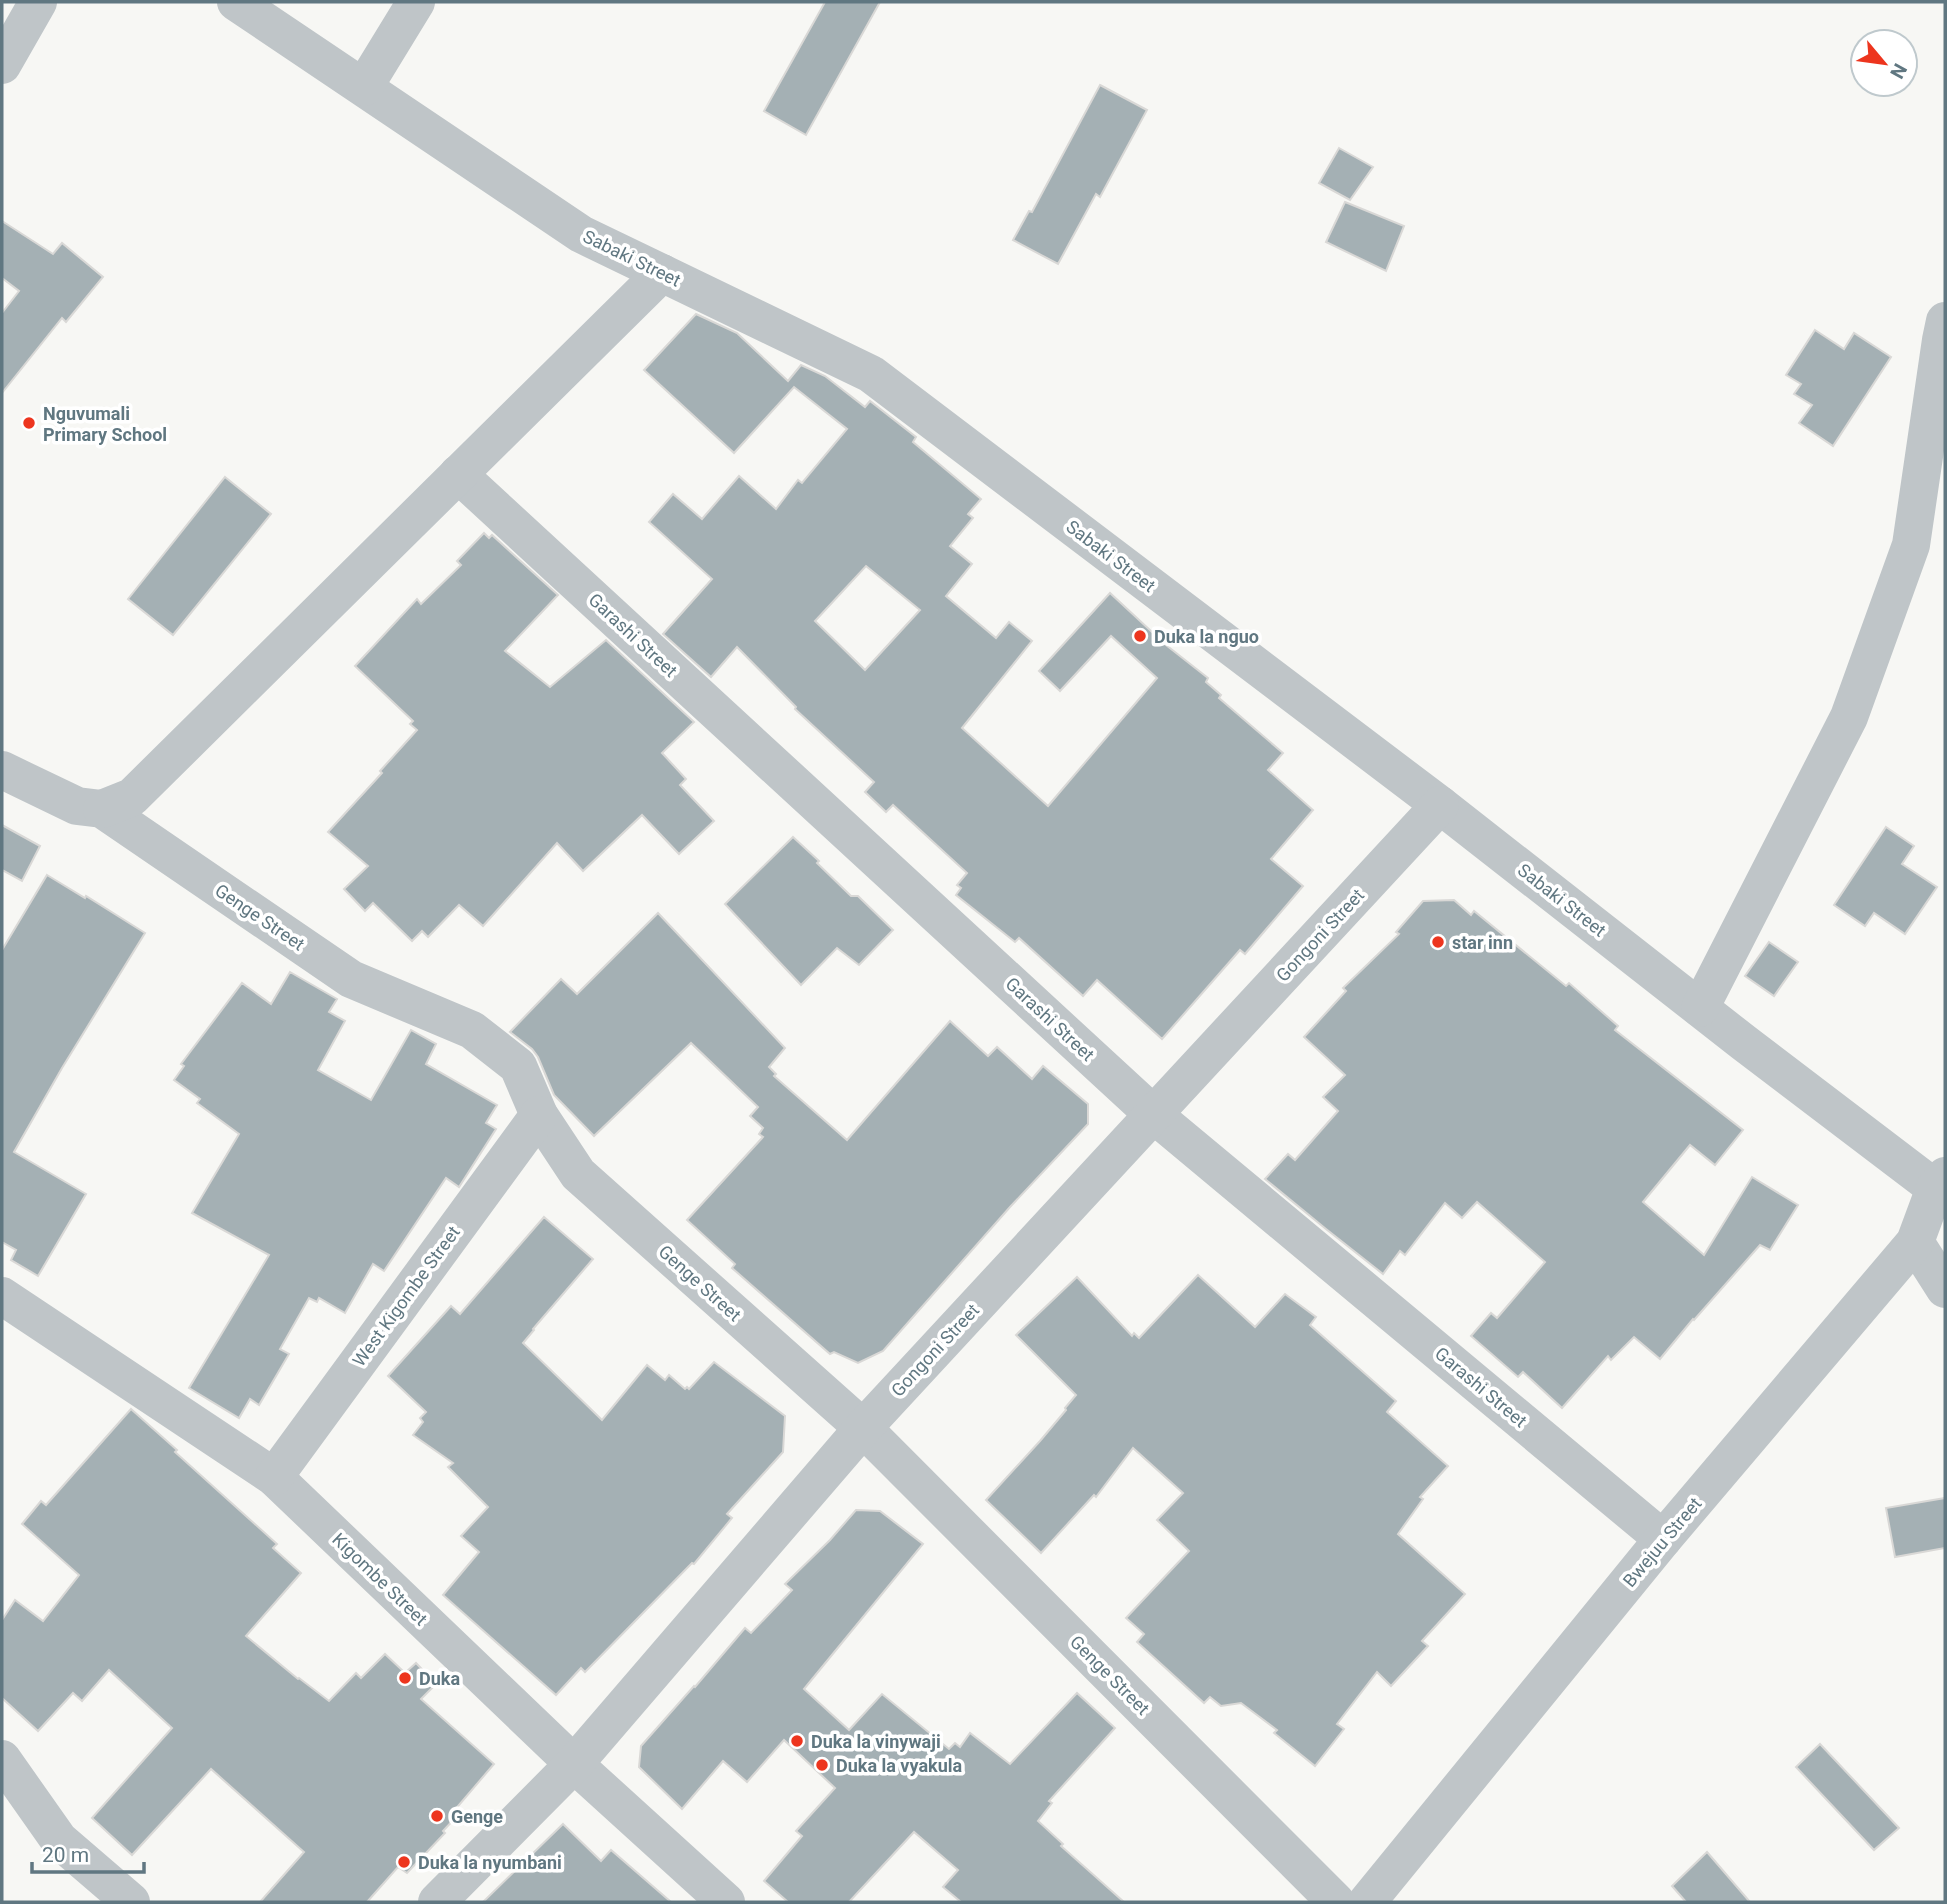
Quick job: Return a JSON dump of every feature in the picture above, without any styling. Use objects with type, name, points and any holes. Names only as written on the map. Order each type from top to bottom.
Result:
[{"type":"street","points":[[2,65],[38,2]]},
{"type":"street","name":"Sabaki Street","points":[[236,2],[581,234],[872,374],[1440,805],[1700,1008],[1940,1182]]},
{"type":"street","points":[[364,87],[416,2]]},
{"type":"street","points":[[102,809],[132,797],[662,273]]},
{"type":"street","points":[[1700,1008],[1849,717],[1911,545],[1945,321]]},
{"type":"street","name":"Garashi Street","points":[[458,474],[1154,1115],[1663,1539]]},
{"type":"street","name":"Genge Street","points":[[2,771],[77,806],[102,809],[351,979],[472,1030],[518,1066],[539,1115],[578,1174],[863,1427],[1336,1902]]},
{"type":"street","name":"Gongoni Street","points":[[437,1902],[574,1764],[863,1427],[1440,805]]},
{"type":"street","name":"West Kigombe Street","points":[[274,1477],[539,1115]]},
{"type":"street","name":"Bwejuu Street","points":[[1367,1902],[1663,1539],[1915,1242],[1940,1182]]},
{"type":"street","points":[[1915,1242],[1945,1289]]},
{"type":"street","name":"Kigombe Street","points":[[2,1296],[274,1477],[574,1764],[726,1902]]},
{"type":"street","points":[[2,1759],[59,1840],[131,1902]]},
{"type":"building","points":[[825,2],[880,2],[806,135],[764,111]]},
{"type":"building","points":[[1100,85],[1147,110],[1100,197],[1096,194],[1058,264],[1013,240],[1029,211],[1032,212]]},
{"type":"building","points":[[1339,148],[1373,167],[1350,200],[1319,183]]},
{"type":"building","points":[[1345,202],[1404,226],[1386,271],[1326,242]]},
{"type":"building","points":[[2,221],[53,254],[62,243],[103,277],[66,322],[62,318],[2,393],[2,313],[19,291],[2,278]]},
{"type":"building","points":[[696,314],[737,333],[788,381],[801,365],[825,376],[865,407],[870,401],[916,437],[913,442],[981,499],[968,514],[973,518],[950,546],[972,564],[946,596],[996,638],[1009,622],[1032,641],[962,728],[1048,806],[1157,678],[1111,636],[1060,691],[1039,671],[1110,593],[1166,645],[1208,678],[1206,682],[1221,695],[1219,698],[1283,753],[1268,770],[1313,810],[1271,859],[1303,886],[1245,954],[1240,950],[1162,1039],[1097,980],[1083,996],[1019,938],[1015,942],[956,895],[961,888],[957,885],[967,873],[893,805],[886,812],[865,792],[874,782],[795,709],[737,647],[711,677],[663,634],[712,579],[649,522],[673,494],[702,519],[739,476],[776,509],[798,480],[802,483],[847,429],[794,387],[734,453],[644,370]],"holes":[[[866,566],[920,610],[865,670],[815,621]]]},
{"type":"building","points":[[1815,330],[1844,349],[1854,333],[1891,357],[1833,446],[1799,423],[1812,405],[1794,394],[1801,384],[1786,375]]},
{"type":"building","points":[[225,477],[271,514],[173,635],[128,599]]},
{"type":"building","points":[[484,533],[489,538],[492,535],[558,595],[505,651],[550,687],[606,640],[694,722],[662,753],[686,779],[680,785],[714,821],[679,854],[642,815],[583,871],[557,843],[483,926],[459,905],[428,937],[422,931],[412,941],[373,903],[365,911],[344,889],[368,866],[328,832],[417,730],[410,724],[413,721],[355,666],[417,599],[421,604],[461,565],[457,561]]},
{"type":"building","points":[[2,825],[40,846],[22,881],[2,870]]},
{"type":"building","points":[[1886,827],[1914,846],[1902,864],[1937,887],[1905,934],[1874,913],[1865,926],[1834,905]]},
{"type":"building","points":[[793,837],[851,896],[858,896],[893,930],[859,965],[837,948],[801,985],[725,904]]},
{"type":"building","points":[[47,875],[145,933],[14,1152],[86,1194],[38,1276],[11,1260],[16,1250],[2,1242],[2,950]]},
{"type":"building","points":[[1454,900],[1471,915],[1474,911],[1566,986],[1569,983],[1618,1026],[1615,1030],[1743,1130],[1715,1165],[1690,1145],[1643,1202],[1704,1255],[1752,1177],[1798,1205],[1770,1250],[1760,1245],[1660,1359],[1634,1337],[1611,1360],[1608,1356],[1562,1408],[1523,1372],[1518,1377],[1471,1336],[1491,1313],[1497,1318],[1545,1262],[1477,1202],[1462,1218],[1445,1203],[1405,1255],[1400,1251],[1383,1274],[1265,1179],[1288,1154],[1295,1160],[1338,1111],[1323,1097],[1345,1075],[1304,1037],[1346,991],[1343,988],[1399,934],[1396,932],[1423,901]]},
{"type":"building","points":[[658,913],[785,1048],[769,1067],[776,1074],[774,1076],[847,1140],[950,1021],[988,1056],[997,1047],[1032,1079],[1043,1066],[1088,1104],[1088,1124],[1010,1207],[883,1351],[858,1363],[834,1352],[830,1354],[732,1268],[735,1264],[687,1220],[763,1137],[759,1134],[763,1128],[750,1116],[758,1107],[691,1043],[594,1136],[554,1095],[532,1049],[510,1032],[561,979],[577,994]]},
{"type":"building","points":[[1769,942],[1798,962],[1774,996],[1745,976]]},
{"type":"building","points":[[290,972],[337,999],[329,1012],[345,1021],[318,1070],[371,1100],[411,1030],[436,1044],[426,1064],[497,1105],[486,1123],[496,1129],[459,1187],[446,1178],[384,1271],[373,1264],[345,1313],[319,1298],[317,1302],[309,1298],[280,1349],[289,1354],[259,1405],[250,1399],[239,1418],[189,1388],[269,1255],[192,1213],[239,1134],[197,1103],[200,1099],[174,1080],[184,1066],[181,1064],[242,983],[271,1004]]},
{"type":"building","points":[[544,1217],[593,1259],[523,1343],[602,1420],[647,1365],[665,1380],[669,1375],[685,1389],[689,1389],[714,1362],[785,1416],[783,1452],[727,1514],[732,1518],[694,1564],[692,1563],[585,1672],[581,1668],[556,1695],[443,1595],[479,1552],[461,1536],[488,1507],[448,1467],[453,1463],[413,1435],[423,1422],[420,1418],[426,1412],[388,1376],[451,1306],[460,1314]]},
{"type":"building","points":[[1198,1275],[1255,1327],[1285,1294],[1316,1317],[1310,1325],[1396,1401],[1387,1412],[1448,1466],[1420,1497],[1423,1499],[1398,1534],[1465,1594],[1422,1641],[1428,1646],[1391,1686],[1377,1672],[1337,1724],[1344,1729],[1315,1766],[1274,1733],[1277,1730],[1241,1703],[1221,1706],[1210,1697],[1204,1703],[1137,1642],[1144,1634],[1126,1618],[1189,1551],[1157,1520],[1183,1493],[1133,1448],[1096,1497],[1094,1495],[1041,1553],[986,1500],[1040,1441],[1076,1395],[1016,1335],[1077,1277],[1132,1336],[1134,1333],[1139,1338]]},
{"type":"building","points":[[131,1409],[277,1544],[273,1548],[301,1573],[246,1636],[329,1701],[356,1673],[361,1678],[385,1654],[405,1673],[416,1663],[436,1684],[421,1699],[494,1764],[453,1812],[457,1816],[443,1831],[445,1833],[407,1873],[398,1867],[367,1902],[260,1902],[304,1852],[211,1769],[132,1855],[92,1818],[172,1728],[109,1670],[82,1701],[73,1693],[38,1731],[2,1698],[2,1620],[15,1600],[43,1621],[79,1575],[22,1524],[41,1501],[46,1505]]},
{"type":"building","points":[[1945,1498],[1945,1548],[1895,1557],[1886,1508]]},
{"type":"building","points":[[856,1510],[880,1511],[923,1544],[804,1689],[849,1730],[882,1694],[949,1749],[955,1743],[960,1747],[970,1733],[1010,1764],[1077,1693],[1115,1728],[1049,1801],[1052,1803],[1038,1821],[1063,1844],[1061,1846],[1124,1902],[961,1902],[943,1887],[958,1870],[914,1832],[849,1902],[788,1902],[764,1881],[802,1836],[796,1831],[835,1788],[784,1740],[747,1782],[723,1761],[682,1809],[639,1767],[641,1746],[745,1628],[751,1633],[792,1590],[785,1584]]},
{"type":"building","points":[[1820,1744],[1899,1828],[1874,1850],[1796,1767]]},
{"type":"building","points":[[563,1824],[601,1861],[611,1850],[671,1902],[483,1902]]},
{"type":"building","points":[[1707,1852],[1750,1902],[1686,1902],[1672,1886]]},
{"type":"place","name":"Nguvumali Primary School","points":[[29,423]]},
{"type":"place","name":"Duka la nguo","points":[[1140,636]]},
{"type":"place","name":"star inn","points":[[1438,942]]},
{"type":"place","name":"Duka","points":[[405,1678]]},
{"type":"place","name":"Duka la vinywaji","points":[[797,1741]]},
{"type":"place","name":"Duka la vyakula","points":[[822,1765]]},
{"type":"place","name":"Genge","points":[[437,1816]]},
{"type":"place","name":"Duka la nyumbani","points":[[404,1862]]}]
